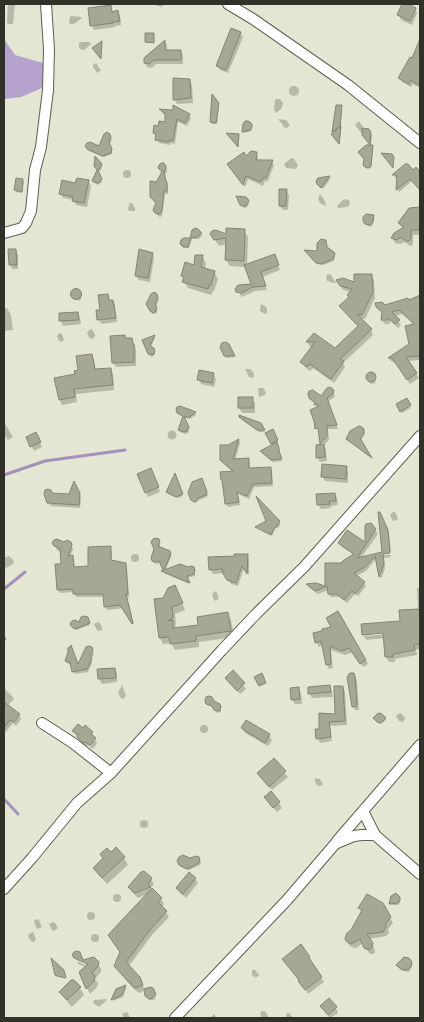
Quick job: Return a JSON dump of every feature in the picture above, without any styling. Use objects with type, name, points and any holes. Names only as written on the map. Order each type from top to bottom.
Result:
[{"type":"street","points":[[4,233],[22,228],[26,224],[31,211],[35,170],[41,147],[48,90],[49,49],[46,4]]},
{"type":"street","points":[[228,4],[254,19],[348,85],[420,143]]},
{"type":"street","points":[[5,885],[32,858],[77,803],[110,773],[222,650],[304,567],[420,436]]},
{"type":"street","points":[[42,723],[73,743],[110,773]]},
{"type":"street","points":[[175,1018],[287,900],[420,745]]},
{"type":"street","points":[[363,811],[375,835],[420,874]]},
{"type":"street","points":[[335,844],[354,836],[375,835]]},
{"type":"shaded area","points":[[4,39],[15,55],[43,63],[47,86],[21,97],[4,99]]},
{"type":"building","points":[[402,4],[408,4],[416,8],[410,21],[397,15]]},
{"type":"building","points":[[111,5],[112,12],[118,10],[120,21],[90,26],[88,8]]},
{"type":"building","points":[[231,28],[241,32],[226,70],[216,66]]},
{"type":"building","points":[[145,33],[154,33],[154,43],[145,42]]},
{"type":"building","points":[[420,39],[420,86],[411,80],[409,84],[398,78],[410,57],[412,58]]},
{"type":"building","points":[[165,40],[165,50],[181,50],[181,60],[154,60],[149,64],[144,63],[144,58]]},
{"type":"building","points":[[102,41],[101,59],[92,48]]},
{"type":"building","points":[[173,78],[190,79],[191,98],[173,100]]},
{"type":"building","points":[[212,94],[219,103],[216,123],[210,122]]},
{"type":"building","points":[[173,105],[190,114],[185,123],[177,119],[173,141],[155,140],[156,134],[153,133],[154,125],[158,126],[159,121],[165,122],[165,113],[159,109],[173,110]]},
{"type":"building","points":[[336,105],[342,105],[340,126],[332,132]]},
{"type":"building","points":[[245,121],[250,122],[252,127],[250,130],[242,132],[243,124]]},
{"type":"building","points":[[341,126],[339,144],[331,134]]},
{"type":"building","points":[[362,128],[369,129],[371,132],[370,145],[362,135]]},
{"type":"building","points":[[107,132],[111,137],[109,142],[112,149],[111,153],[102,156],[87,149],[85,146],[90,142],[99,146],[104,134]]},
{"type":"building","points":[[226,133],[239,134],[238,147]]},
{"type":"building","points":[[366,145],[373,145],[371,166],[368,168],[363,165],[364,159],[358,152]]},
{"type":"building","points":[[251,151],[257,152],[256,160],[273,160],[266,178],[263,178],[261,182],[246,176],[243,185],[227,164],[244,152],[246,156]]},
{"type":"building","points":[[381,153],[392,154],[394,157],[393,168]]},
{"type":"building","points":[[95,156],[102,164],[98,170],[102,179],[97,183],[92,181],[97,170],[94,166]]},
{"type":"building","points":[[161,163],[164,163],[166,166],[164,171],[167,191],[164,191],[162,210],[158,214],[153,210],[156,203],[150,197],[150,181],[156,182],[162,172],[158,168]]},
{"type":"building","points":[[405,164],[408,164],[413,170],[416,167],[420,172],[420,190],[410,179],[396,190],[397,175],[392,175]]},
{"type":"building","points":[[330,176],[321,188],[317,184],[318,178]]},
{"type":"building","points":[[16,178],[23,179],[22,192],[14,190]]},
{"type":"building","points":[[77,178],[89,180],[84,203],[72,201],[73,197],[59,194],[62,180],[75,183]]},
{"type":"building","points":[[279,189],[287,189],[286,206],[279,206]]},
{"type":"building","points":[[236,196],[248,199],[249,201],[246,206],[240,205]]},
{"type":"building","points":[[420,207],[420,230],[411,230],[409,241],[401,237],[397,240],[391,238],[394,233],[404,227],[398,223],[409,208]]},
{"type":"building","points":[[366,214],[374,215],[373,222],[370,225],[365,224],[363,221],[363,217]]},
{"type":"building","points":[[195,228],[202,233],[197,237],[191,238],[188,247],[183,247],[180,244],[181,240],[190,238],[192,230]]},
{"type":"building","points":[[226,228],[245,229],[244,261],[225,260],[226,238],[214,240],[210,234],[216,230],[226,234]]},
{"type":"building","points":[[321,239],[326,240],[327,247],[335,254],[333,259],[321,264],[316,263],[304,250],[317,251],[317,243]]},
{"type":"building","points":[[8,249],[16,249],[17,265],[9,265]]},
{"type":"building","points":[[139,249],[153,253],[148,278],[135,276]]},
{"type":"building","points":[[275,254],[279,265],[261,272],[266,286],[253,287],[241,293],[236,292],[235,289],[238,285],[251,284],[244,265]]},
{"type":"building","points":[[195,255],[203,255],[201,267],[215,271],[208,289],[182,282],[184,277],[181,276],[185,262],[194,265]]},
{"type":"building","points":[[354,274],[372,274],[373,292],[362,315],[357,314],[372,329],[340,359],[344,361],[331,379],[310,364],[307,367],[300,362],[315,342],[306,342],[314,333],[335,348],[358,326],[339,306],[349,297],[347,295],[352,289],[340,286],[336,280],[343,278],[354,282]]},
{"type":"building","points":[[76,288],[82,294],[76,300],[70,294]]},
{"type":"building","points":[[154,292],[158,297],[155,304],[157,308],[153,313],[146,304]]},
{"type":"building","points":[[108,294],[109,300],[113,300],[116,318],[97,320],[96,310],[100,310],[98,295]]},
{"type":"building","points":[[420,295],[420,356],[406,357],[417,373],[407,380],[392,358],[388,358],[409,344],[405,326],[414,324],[399,310],[392,312],[400,320],[395,324],[388,318],[387,320],[381,320],[382,312],[376,307],[375,303],[382,302],[385,305],[408,298],[409,300]]},
{"type":"building","points":[[78,312],[79,320],[59,321],[59,313]]},
{"type":"building","points":[[125,335],[125,338],[132,338],[134,344],[134,362],[112,363],[110,336]]},
{"type":"building","points":[[155,335],[150,346],[155,351],[151,355],[148,354],[142,340]]},
{"type":"building","points":[[226,342],[235,356],[224,356],[220,347],[222,343]]},
{"type":"building","points":[[92,354],[95,369],[111,368],[113,385],[74,389],[75,397],[59,400],[54,378],[75,374],[74,371],[78,370],[76,356]]},
{"type":"building","points":[[199,370],[214,373],[212,383],[197,380]]},
{"type":"building","points":[[369,372],[373,372],[376,377],[375,381],[369,382],[366,379],[366,375]]},
{"type":"building","points":[[330,387],[334,390],[333,394],[327,398],[337,425],[327,426],[327,436],[320,444],[318,428],[315,429],[310,410],[319,406],[314,405],[315,403],[309,398],[308,394],[309,391],[313,390],[321,396]]},
{"type":"building","points":[[238,397],[253,397],[253,408],[238,408]]},
{"type":"building","points":[[407,398],[411,405],[400,412],[396,404]]},
{"type":"building","points":[[180,406],[196,412],[188,418],[184,416],[189,427],[184,432],[178,430],[183,416],[177,413],[176,410]]},
{"type":"building","points":[[239,415],[261,423],[265,430],[257,430],[239,417]]},
{"type":"building","points":[[359,426],[364,429],[364,433],[360,438],[372,458],[346,439],[350,431]]},
{"type":"building","points":[[273,429],[278,440],[271,444],[265,433]]},
{"type":"building","points":[[36,432],[41,442],[30,447],[26,437]]},
{"type":"building","points":[[239,439],[233,459],[249,458],[249,468],[271,467],[272,483],[253,484],[247,496],[237,492],[239,502],[225,504],[220,472],[233,471],[220,460],[220,445],[228,445]]},
{"type":"building","points":[[277,442],[282,459],[271,460],[260,451]]},
{"type":"building","points":[[324,444],[325,457],[316,458],[316,445]]},
{"type":"building","points":[[322,464],[347,466],[346,479],[321,477]]},
{"type":"building","points":[[151,468],[159,487],[145,493],[137,474]]},
{"type":"building","points":[[175,473],[183,494],[176,497],[166,492]]},
{"type":"building","points":[[202,478],[207,492],[206,495],[194,502],[188,493],[192,482]]},
{"type":"building","points":[[74,481],[80,493],[79,505],[47,503],[44,494],[45,490],[51,490],[52,493],[69,494]]},
{"type":"building","points":[[335,493],[336,501],[329,501],[330,504],[317,505],[316,494]]},
{"type":"building","points":[[256,496],[280,521],[271,535],[255,527],[266,521]]},
{"type":"building","points":[[378,512],[380,512],[388,530],[390,553],[383,554],[384,564],[379,577],[375,556],[365,567],[354,573],[365,582],[355,594],[352,591],[344,600],[337,594],[328,594],[327,586],[315,591],[306,584],[316,583],[325,586],[325,563],[341,563],[354,554],[338,543],[347,530],[365,542],[365,526],[371,523],[376,529],[357,558],[382,552]]},
{"type":"building","points":[[156,538],[160,542],[158,546],[170,551],[171,554],[164,570],[180,564],[194,567],[194,574],[187,576],[190,583],[161,571],[163,570],[159,561],[152,561],[154,549],[151,542]]},
{"type":"building","points":[[57,539],[71,542],[72,545],[68,556],[73,555],[74,567],[88,566],[88,547],[111,546],[111,560],[126,563],[128,594],[126,594],[132,624],[120,605],[104,607],[103,594],[73,594],[73,589],[57,590],[55,564],[61,564],[60,549],[52,543]]},
{"type":"building","points":[[234,554],[248,554],[247,574],[242,566],[236,583],[227,580],[222,572],[223,569],[209,570],[208,557],[235,556]]},
{"type":"building","points":[[175,585],[183,603],[172,607],[173,618],[168,621],[173,620],[173,628],[198,625],[197,617],[228,612],[231,631],[196,636],[196,641],[170,644],[169,637],[159,638],[154,599],[163,598],[168,588]]},
{"type":"building","points":[[420,609],[420,644],[414,645],[415,650],[393,654],[393,657],[385,657],[383,633],[362,635],[361,624],[400,621],[399,610]]},
{"type":"building","points":[[338,611],[366,660],[360,664],[349,648],[342,651],[330,646],[331,664],[326,665],[321,641],[315,643],[313,633],[331,627],[326,618]]},
{"type":"building","points":[[81,617],[88,617],[90,623],[75,629],[72,627],[70,624],[72,621],[79,622]]},
{"type":"building","points":[[71,645],[78,664],[86,647],[92,647],[93,650],[90,656],[92,659],[87,669],[72,672],[70,662],[65,661],[68,648]]},
{"type":"building","points":[[115,668],[116,678],[98,679],[97,669]]},
{"type":"building","points":[[233,670],[245,683],[237,691],[225,678]]},
{"type":"building","points":[[262,673],[266,683],[259,686],[254,677]]},
{"type":"building","points":[[350,673],[354,673],[355,676],[357,706],[352,707],[347,677]]},
{"type":"building","points":[[330,685],[331,692],[308,694],[308,687]]},
{"type":"building","points":[[334,686],[343,686],[345,721],[329,722],[331,737],[316,739],[315,729],[319,729],[319,713],[335,714]]},
{"type":"building","points":[[299,687],[300,699],[291,700],[290,688]]},
{"type":"building","points":[[209,696],[220,704],[220,710],[214,710],[212,706],[206,704],[206,697]]},
{"type":"building","points":[[4,702],[20,714],[14,722],[10,720],[4,728]]},
{"type":"building","points":[[379,713],[386,718],[380,723],[373,718]]},
{"type":"building","points":[[246,720],[270,734],[265,743],[241,728]]},
{"type":"building","points":[[78,724],[83,728],[85,725],[93,732],[91,734],[96,738],[90,745],[84,743],[72,731]]},
{"type":"building","points":[[274,758],[286,771],[269,787],[257,773]]},
{"type":"building","points":[[271,791],[280,802],[273,808],[264,797]]},
{"type":"building","points":[[116,847],[125,857],[102,878],[93,868],[103,858],[100,854],[107,848],[111,852]]},
{"type":"building","points":[[183,855],[190,858],[199,857],[199,863],[187,869],[179,865],[177,861]]},
{"type":"building","points":[[144,871],[152,878],[148,884],[151,887],[135,893],[128,887]]},
{"type":"building","points":[[189,872],[196,878],[183,894],[176,888]]},
{"type":"building","points":[[152,888],[162,898],[158,902],[167,911],[126,962],[140,977],[143,985],[136,988],[114,966],[120,952],[108,935]]},
{"type":"building","points":[[396,893],[400,897],[400,901],[389,904],[391,896]]},
{"type":"building","points":[[367,894],[383,903],[391,917],[386,923],[383,932],[367,934],[373,943],[372,948],[369,950],[364,948],[360,939],[350,944],[345,938],[362,910],[358,908]]},
{"type":"building","points":[[301,944],[322,977],[305,990],[282,959]]},
{"type":"building","points":[[77,951],[80,952],[83,960],[94,957],[99,962],[92,973],[95,976],[94,981],[86,989],[79,972],[88,964],[74,958],[72,955]]},
{"type":"building","points":[[404,957],[409,958],[412,962],[411,967],[407,970],[402,970],[396,965]]},
{"type":"building","points":[[51,958],[64,970],[66,978],[55,975]]},
{"type":"building","points":[[71,980],[74,980],[81,987],[67,1000],[59,992]]},
{"type":"building","points":[[126,985],[122,995],[111,1000],[116,989]]},
{"type":"building","points":[[153,988],[156,994],[149,999],[145,996],[144,989]]},
{"type":"building","points":[[329,998],[337,1007],[328,1015],[320,1006]]},
{"type":"waterway","points":[[4,475],[45,461],[125,450]]},
{"type":"waterway","points":[[4,589],[25,572]]},
{"type":"waterway","points":[[4,799],[18,814]]}]
